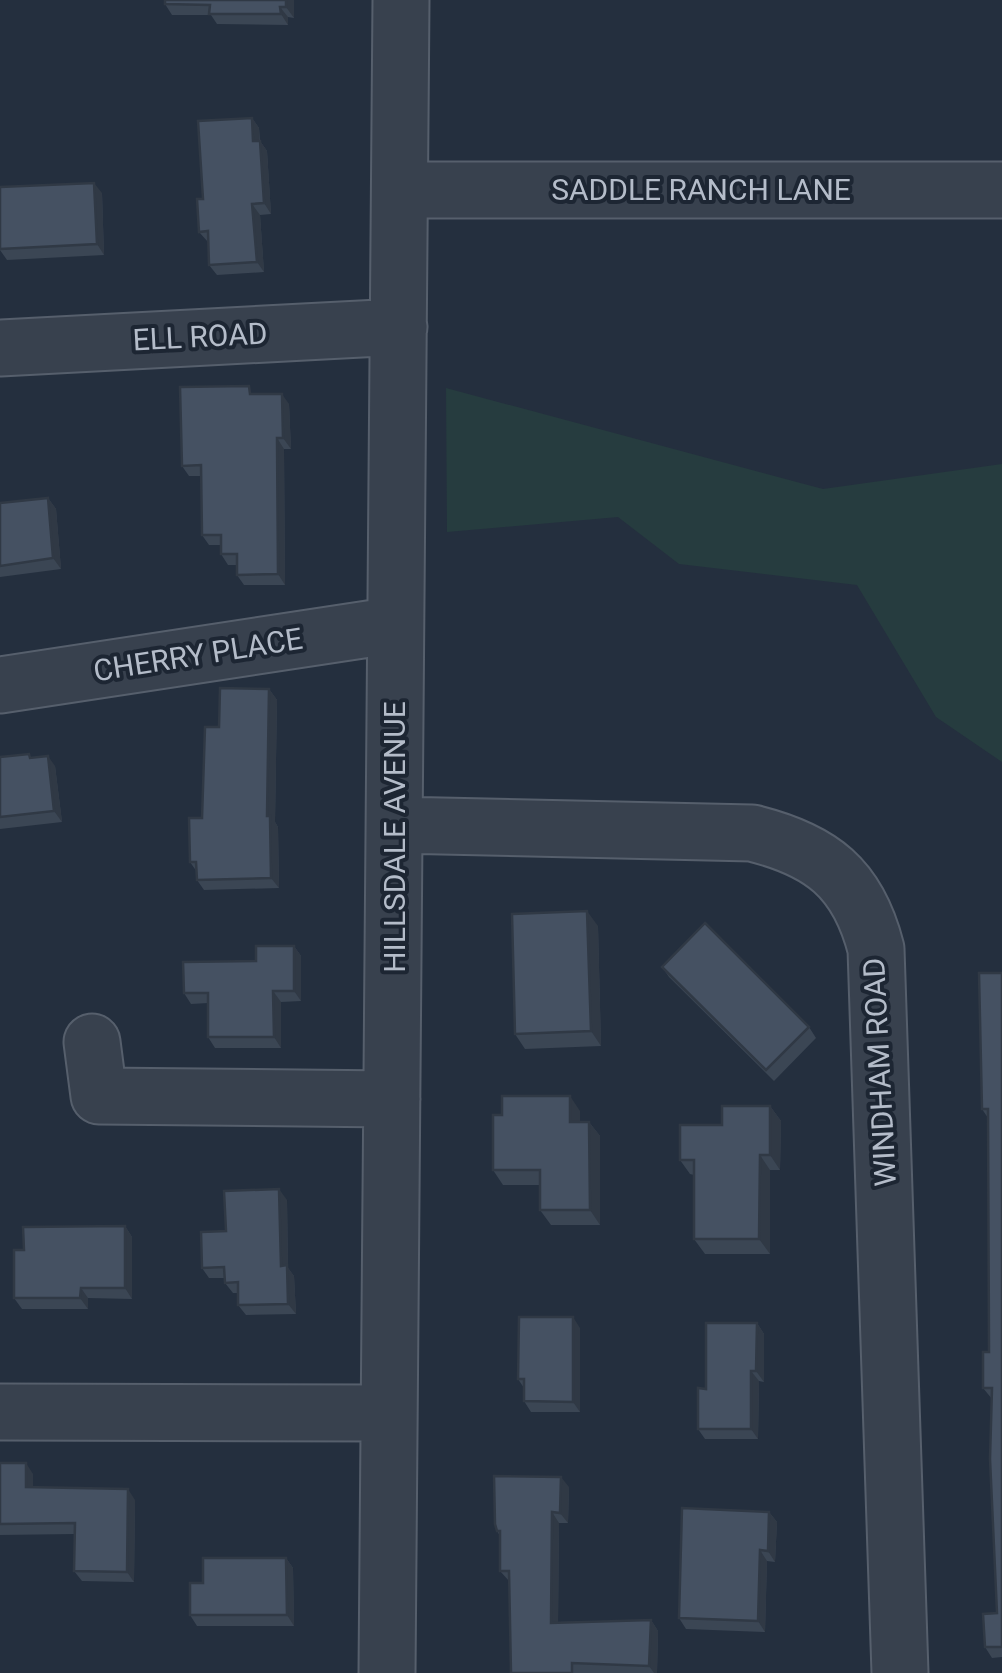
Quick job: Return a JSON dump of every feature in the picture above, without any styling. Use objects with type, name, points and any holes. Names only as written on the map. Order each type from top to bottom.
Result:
[{"type":"street","name":"HILLSDALE AVENUE","points":[[387,1673],[401,0]]},
{"type":"street","name":"SADDLE RANCH LANE","points":[[400,190],[1002,190]]},
{"type":"street","name":"ELL ROAD","points":[[0,348],[399,327]]},
{"type":"street","name":"CHERRY PLACE","points":[[0,685],[395,626]]},
{"type":"street","name":"WINDHAM ROAD","points":[[396,825],[752,833],[790,842],[824,861],[852,890],[870,925],[876,949],[900,1673]]},
{"type":"street","points":[[92,1042],[99,1096],[392,1099]]},
{"type":"street","points":[[0,1412],[388,1414]]},
{"type":"green space","points":[[446,388],[823,489],[1002,464],[1002,762],[936,717],[857,585],[679,564],[618,517],[447,532]]},
{"type":"building","points":[[165,0],[286,0],[286,7],[280,7],[281,14],[209,14],[210,5],[165,4]]},
{"type":"building","points":[[252,118],[253,141],[260,141],[264,203],[252,204],[257,262],[209,265],[208,231],[199,232],[197,199],[203,199],[198,121]]},
{"type":"building","points":[[94,183],[97,244],[0,249],[0,187]]},
{"type":"building","points":[[249,386],[250,394],[282,394],[283,438],[277,438],[278,574],[237,575],[237,554],[221,554],[221,535],[202,535],[201,465],[182,466],[180,387]]},
{"type":"building","points":[[48,498],[53,558],[0,566],[0,503]]},
{"type":"building","points":[[220,688],[269,689],[267,816],[271,878],[197,880],[196,862],[190,862],[189,818],[202,818],[205,727],[219,727]]},
{"type":"building","points":[[29,754],[30,758],[48,756],[54,811],[0,817],[0,757]]},
{"type":"building","points":[[587,911],[591,1031],[515,1034],[512,914]]},
{"type":"building","points":[[705,923],[809,1027],[766,1070],[662,967]]},
{"type":"building","points":[[256,946],[294,946],[294,991],[273,991],[274,1037],[208,1037],[208,993],[184,993],[183,962],[256,961]]},
{"type":"building","points":[[979,973],[1002,973],[1002,1647],[985,1647],[983,1614],[997,1613],[990,1459],[992,1388],[983,1388],[983,1352],[989,1352],[988,1109],[982,1109]]},
{"type":"building","points":[[502,1096],[570,1096],[570,1122],[589,1122],[590,1210],[540,1210],[540,1170],[493,1170],[493,1115],[502,1115]]},
{"type":"building","points":[[722,1106],[770,1106],[770,1155],[760,1155],[759,1239],[694,1239],[694,1160],[680,1160],[680,1125],[722,1125]]},
{"type":"building","points":[[279,1189],[281,1266],[287,1265],[288,1304],[238,1305],[238,1282],[225,1283],[224,1267],[202,1268],[201,1232],[226,1231],[224,1191]]},
{"type":"building","points":[[125,1226],[125,1288],[81,1288],[80,1298],[14,1298],[14,1250],[24,1250],[23,1227]]},
{"type":"building","points":[[519,1317],[573,1317],[573,1402],[524,1401],[524,1379],[518,1379]]},
{"type":"building","points":[[706,1323],[757,1323],[756,1371],[751,1371],[751,1429],[698,1429],[698,1388],[706,1389]]},
{"type":"building","points":[[0,1463],[26,1463],[26,1487],[128,1489],[127,1572],[74,1571],[75,1523],[0,1524]]},
{"type":"building","points":[[494,1476],[561,1477],[560,1513],[552,1512],[551,1623],[651,1620],[649,1666],[572,1663],[572,1673],[511,1673],[509,1571],[500,1571]]},
{"type":"building","points":[[682,1508],[769,1512],[768,1551],[760,1550],[758,1621],[679,1618]]},
{"type":"building","points":[[203,1558],[286,1558],[287,1615],[190,1615],[190,1583],[203,1583]]}]
